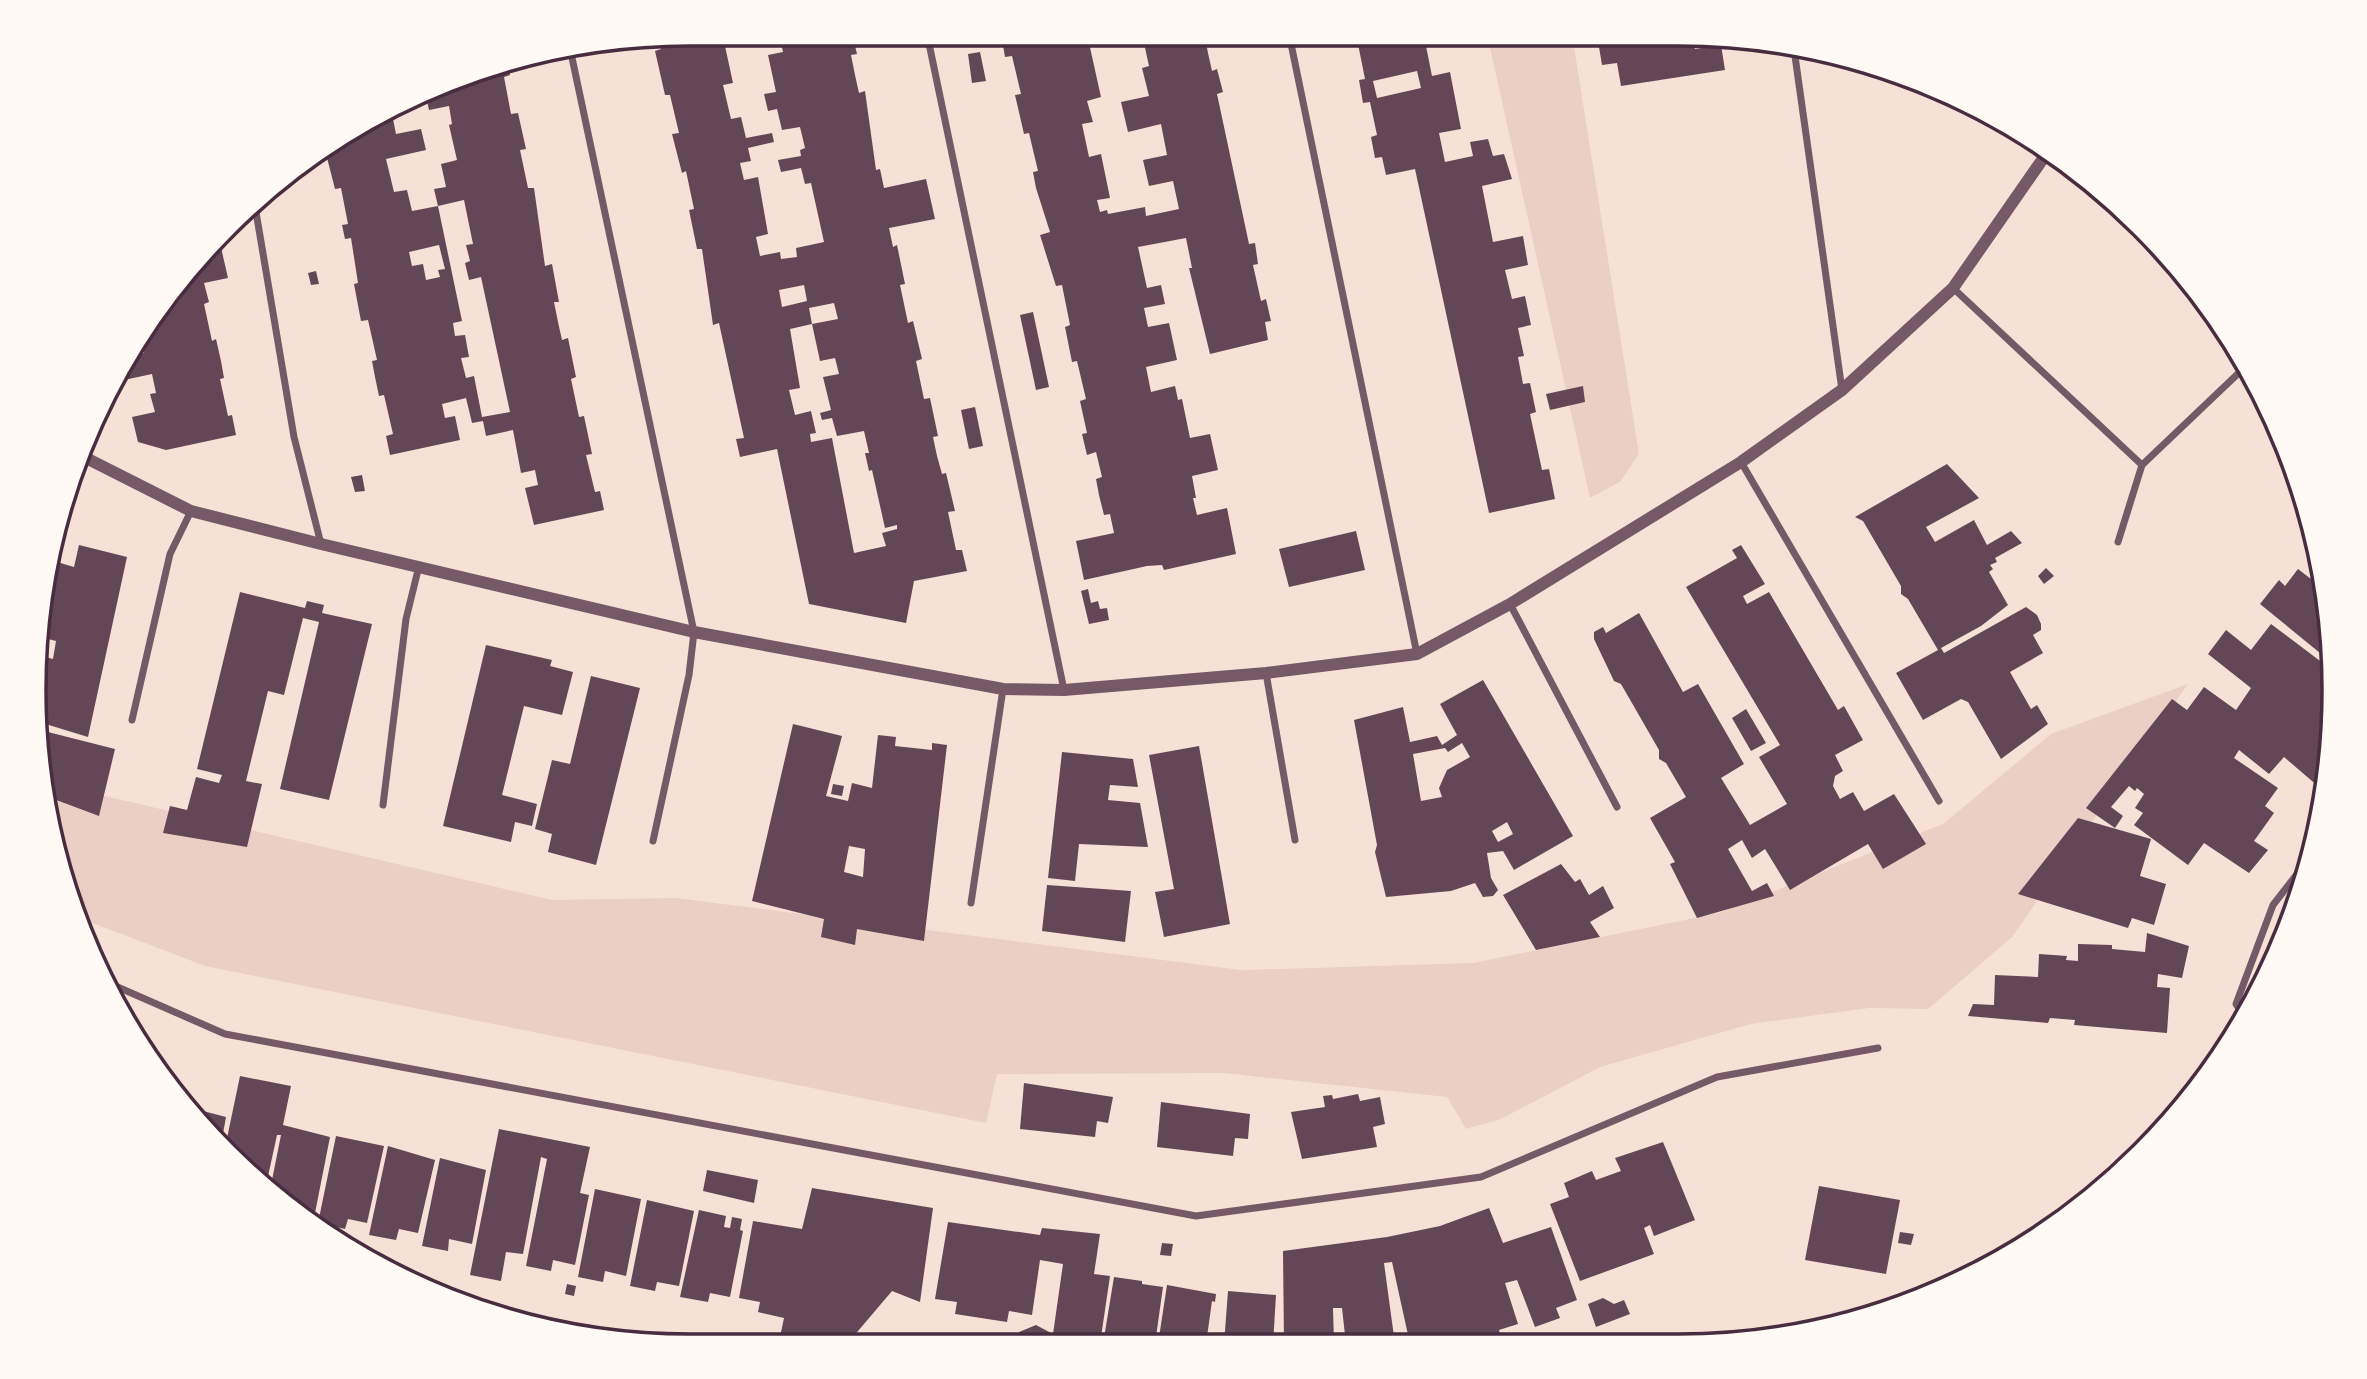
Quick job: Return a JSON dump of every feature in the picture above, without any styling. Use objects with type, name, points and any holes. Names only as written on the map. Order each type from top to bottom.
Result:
[{"type":"street","points":[[930,46],[1064,690]]},
{"type":"street","points":[[1291,46],[1417,653]]},
{"type":"street","points":[[572,57],[676,537],[694,632],[689,675],[653,841]]},
{"type":"street","points":[[1795,57],[1842,390]]},
{"type":"street","points":[[89,459],[191,511],[321,544],[694,632],[1003,689],[1064,690],[1266,673],[1417,653],[1510,604],[1741,462],[1842,390],[1953,288],[2042,159]]},
{"type":"street","points":[[256,213],[294,437],[321,544]]},
{"type":"street","points":[[1953,288],[2142,466]]},
{"type":"street","points":[[2118,542],[2142,466],[2238,374]]},
{"type":"street","points":[[1741,462],[1939,801]]},
{"type":"street","points":[[132,720],[170,554],[191,511]]},
{"type":"street","points":[[383,805],[406,619],[419,566]]},
{"type":"street","points":[[1510,604],[1617,807]]},
{"type":"street","points":[[1266,673],[1295,840]]},
{"type":"street","points":[[971,903],[1003,689]]},
{"type":"street","points":[[2238,1007],[2236,1004],[2273,905],[2292,880]]},
{"type":"street","points":[[119,988],[225,1034],[1196,1216],[1481,1177],[1717,1077],[1878,1048]]},
{"type":"shaded area","points":[[1490,46],[1574,46],[1639,454],[1620,482],[1590,498]]},
{"type":"shaded area","points":[[2188,684],[2012,937],[1928,1009],[1869,1008],[1751,1024],[1600,1067],[1501,1119],[1466,1129],[1447,1097],[1223,1073],[997,1074],[986,1123],[205,966],[90,922],[67,856],[53,784],[552,900],[676,898],[1241,970],[1473,963],[1719,913],[1943,824],[2051,734]]},
{"type":"building","points":[[725,46],[733,83],[723,85],[731,119],[741,117],[746,138],[772,133],[774,142],[748,148],[751,161],[740,163],[744,180],[758,177],[768,234],[756,237],[760,256],[780,252],[781,259],[797,257],[796,248],[824,242],[811,183],[805,184],[801,168],[781,172],[778,160],[801,156],[800,150],[805,148],[800,127],[782,130],[777,109],[768,111],[764,94],[776,92],[768,55],[783,52],[782,46],[855,46],[857,54],[851,55],[855,75],[859,93],[865,91],[876,170],[880,169],[884,188],[926,179],[935,219],[889,228],[893,247],[897,245],[905,284],[900,285],[908,323],[913,321],[922,359],[916,361],[924,399],[930,398],[938,436],[933,437],[937,456],[942,474],[946,473],[955,511],[948,512],[956,550],[962,550],[967,571],[914,581],[906,623],[809,604],[777,449],[740,457],[736,439],[744,438],[719,323],[713,325],[702,249],[697,249],[689,210],[694,209],[686,171],[682,173],[672,134],[679,133],[670,95],[665,95],[655,51],[661,47]],"holes":[[[804,285],[807,301],[782,307],[779,290]],[[834,303],[838,319],[812,324],[809,308]],[[812,324],[820,361],[835,358],[839,374],[823,377],[831,410],[820,413],[822,420],[832,418],[837,436],[864,431],[869,453],[865,453],[869,471],[872,470],[885,528],[897,525],[897,529],[882,533],[886,546],[854,553],[832,438],[811,442],[810,434],[816,433],[811,411],[795,415],[789,390],[800,388],[790,329]]]},
{"type":"building","points":[[1003,46],[1090,46],[1101,97],[1087,101],[1093,122],[1082,124],[1089,157],[1101,154],[1110,198],[1097,200],[1100,212],[1107,210],[1108,214],[1145,207],[1146,216],[1179,209],[1173,181],[1149,186],[1143,160],[1167,155],[1161,124],[1128,132],[1121,102],[1149,96],[1142,68],[1149,66],[1145,46],[1207,46],[1212,71],[1217,69],[1223,92],[1217,94],[1249,244],[1255,243],[1258,264],[1253,265],[1261,301],[1266,299],[1271,321],[1265,322],[1268,340],[1210,354],[1189,268],[1192,268],[1186,238],[1138,247],[1147,288],[1161,285],[1165,304],[1144,308],[1148,327],[1169,323],[1177,360],[1146,367],[1151,392],[1175,386],[1178,400],[1182,399],[1190,438],[1210,434],[1218,470],[1192,476],[1196,498],[1193,498],[1197,515],[1227,508],[1236,554],[1164,570],[1162,565],[1147,566],[1084,580],[1076,541],[1114,533],[1110,514],[1104,515],[1099,495],[1096,479],[1102,477],[1096,452],[1087,455],[1082,434],[1087,433],[1080,401],[1086,399],[1077,361],[1072,362],[1065,327],[1070,325],[1062,285],[1056,286],[1040,235],[1050,232],[1036,188],[1033,172],[1038,171],[1029,133],[1024,134],[1015,95],[1021,94],[1012,56],[1005,57]]},
{"type":"building","points":[[1358,46],[1426,46],[1432,76],[1450,72],[1461,129],[1439,133],[1445,162],[1473,156],[1470,142],[1488,139],[1493,156],[1504,154],[1512,179],[1482,186],[1493,242],[1523,236],[1528,265],[1505,270],[1512,299],[1525,296],[1531,325],[1518,328],[1524,356],[1518,357],[1523,384],[1530,383],[1536,412],[1530,414],[1542,470],[1549,469],[1555,499],[1489,513],[1415,169],[1386,175],[1382,157],[1375,158],[1371,137],[1377,135],[1370,102],[1363,103],[1359,80],[1365,79]],"holes":[[[1417,71],[1421,88],[1377,98],[1373,81]]]},
{"type":"building","points":[[1599,46],[1694,46],[1695,49],[1720,47],[1725,70],[1621,86],[1617,63],[1602,65]]},
{"type":"building","points":[[980,52],[986,81],[972,83],[968,54]]},
{"type":"building","points":[[509,71],[510,75],[504,77],[511,114],[518,113],[526,149],[520,150],[528,188],[534,188],[545,266],[552,264],[559,302],[554,302],[558,322],[562,340],[568,338],[576,377],[571,379],[579,417],[584,416],[592,454],[586,455],[595,492],[600,491],[604,510],[534,525],[525,488],[538,485],[535,470],[521,473],[513,430],[486,436],[483,421],[472,423],[466,398],[442,404],[445,418],[455,416],[460,440],[390,455],[386,436],[393,434],[384,395],[379,396],[372,361],[377,360],[368,320],[361,321],[354,284],[358,283],[351,238],[345,239],[342,225],[348,224],[341,188],[335,189],[327,158],[393,118],[396,134],[421,129],[426,150],[386,159],[394,192],[407,190],[412,211],[438,206],[434,189],[446,187],[441,164],[457,160],[449,125],[452,124],[449,106],[429,110],[427,102]],"holes":[[[464,200],[473,244],[466,245],[470,261],[465,263],[469,280],[481,277],[510,412],[482,417],[474,376],[466,378],[461,358],[469,357],[465,335],[455,336],[453,323],[462,321],[438,206]],[[439,245],[445,269],[438,270],[440,277],[426,280],[423,264],[412,266],[409,252]]]},
{"type":"building","points":[[221,248],[228,278],[204,283],[209,302],[204,304],[212,341],[216,339],[224,378],[220,379],[228,416],[232,415],[236,435],[166,450],[138,442],[132,417],[155,412],[150,394],[156,393],[152,374],[125,380],[140,354],[144,353],[143,349],[179,297]]},
{"type":"building","points":[[316,271],[319,284],[311,285],[308,273]]},
{"type":"building","points":[[1033,312],[1049,387],[1036,390],[1020,315]]},
{"type":"building","points":[[1583,386],[1585,402],[1550,410],[1546,394]]},
{"type":"building","points":[[975,407],[983,446],[969,449],[961,410]]},
{"type":"building","points":[[1947,464],[1979,498],[1926,527],[1935,542],[1974,520],[1987,545],[2011,531],[2022,543],[1995,558],[1997,562],[1990,565],[1993,569],[1989,572],[2008,605],[1981,626],[1941,648],[1944,653],[2026,607],[2037,615],[2041,624],[2041,630],[2033,635],[2043,653],[2010,672],[2031,709],[2037,705],[2048,724],[2001,759],[1968,702],[1961,699],[1923,720],[1896,673],[1938,650],[1908,599],[1901,594],[1901,586],[1863,521],[1855,517]]},
{"type":"building","points":[[362,475],[365,491],[355,492],[351,477]]},
{"type":"building","points":[[1356,531],[1365,570],[1289,587],[1279,549]]},
{"type":"building","points":[[79,545],[127,557],[88,737],[47,724],[47,657],[53,659],[56,641],[48,639],[58,562],[74,567]]},
{"type":"building","points":[[1741,545],[1765,584],[1743,596],[1747,604],[1769,592],[1838,710],[1844,706],[1863,740],[1835,755],[1843,771],[1835,776],[1833,786],[1840,799],[1853,792],[1864,811],[1894,794],[1926,844],[1883,869],[1868,844],[1790,890],[1765,849],[1752,858],[1742,840],[1728,849],[1752,891],[1767,883],[1774,896],[1697,918],[1670,864],[1675,862],[1650,818],[1686,797],[1666,763],[1659,759],[1659,750],[1621,684],[1614,681],[1594,639],[1594,632],[1603,627],[1606,633],[1639,613],[1683,692],[1698,684],[1744,764],[1721,778],[1750,825],[1787,804],[1759,757],[1780,745],[1686,587],[1737,558],[1732,550]]},
{"type":"building","points":[[2046,568],[2054,576],[2044,584],[2038,576]]},
{"type":"building","points":[[2298,569],[2312,579],[2320,653],[2260,604],[2279,580],[2285,586]]},
{"type":"building","points":[[1088,589],[1091,603],[1098,601],[1100,609],[1107,608],[1109,620],[1089,624],[1081,591]]},
{"type":"building","points":[[240,592],[305,608],[307,601],[324,605],[322,613],[372,624],[329,800],[280,789],[319,622],[303,618],[284,695],[268,691],[246,781],[262,784],[247,847],[163,833],[170,806],[187,810],[196,777],[219,783],[222,775],[197,769]]},
{"type":"building","points":[[2271,624],[2321,661],[2322,690],[2314,783],[2284,757],[2269,774],[2239,750],[2234,758],[2278,788],[2265,806],[2274,813],[2254,841],[2268,850],[2249,873],[2204,843],[2188,865],[2134,825],[2143,813],[2135,808],[2144,794],[2137,788],[2135,791],[2129,786],[2111,807],[2123,816],[2115,828],[2086,808],[2172,699],[2187,710],[2204,687],[2236,710],[2251,688],[2208,654],[2226,630],[2251,650]]},
{"type":"building","points":[[486,645],[552,660],[550,666],[573,672],[562,715],[524,706],[502,795],[537,804],[532,826],[515,822],[511,842],[443,826]]},
{"type":"building","points":[[591,676],[640,688],[596,865],[548,852],[552,834],[535,829],[552,760],[570,764]]},
{"type":"building","points":[[1483,680],[1573,836],[1514,870],[1503,851],[1487,853],[1491,878],[1498,890],[1493,896],[1483,897],[1475,883],[1451,891],[1386,897],[1375,852],[1377,845],[1354,720],[1403,707],[1410,742],[1437,736],[1442,745],[1457,735],[1440,704]],"holes":[[[1462,743],[1470,757],[1447,770],[1439,788],[1442,797],[1421,801],[1413,754],[1445,748],[1448,752]],[[1507,822],[1513,834],[1498,842],[1492,831]]]},
{"type":"building","points":[[1746,709],[1766,743],[1751,751],[1732,718]]},
{"type":"building","points":[[793,724],[842,736],[826,796],[848,801],[852,783],[872,788],[878,735],[896,737],[895,746],[932,750],[932,743],[947,745],[924,941],[857,929],[855,945],[821,937],[824,919],[752,901]],"holes":[[[849,846],[865,849],[863,877],[844,872]]]},
{"type":"building","points":[[47,732],[115,749],[99,816],[55,800]]},
{"type":"building","points":[[1199,746],[1230,924],[1164,937],[1155,892],[1174,889],[1149,755]]},
{"type":"building","points":[[1062,752],[1133,759],[1138,787],[1110,785],[1108,800],[1140,803],[1148,847],[1079,844],[1075,881],[1048,878]]},
{"type":"building","points":[[833,784],[844,786],[842,796],[831,794]]},
{"type":"building","points":[[2078,818],[2151,839],[2140,876],[2166,884],[2154,925],[2132,918],[2128,928],[2018,894]]},
{"type":"building","points":[[1561,864],[1575,882],[1580,879],[1589,895],[1603,886],[1614,908],[1590,922],[1600,937],[1536,950],[1503,895]]},
{"type":"building","points":[[1047,885],[1131,891],[1125,942],[1042,931]]},
{"type":"building","points":[[2147,933],[2189,946],[2182,978],[2158,974],[2157,987],[2170,988],[2167,1033],[2074,1025],[2075,1020],[2050,1018],[2048,1023],[1968,1016],[1973,1004],[1994,1005],[1995,975],[2038,977],[2039,954],[2067,956],[2066,960],[2078,961],[2078,944],[2112,945],[2112,949],[2145,952]]},
{"type":"building","points":[[240,1076],[291,1086],[283,1125],[330,1137],[315,1213],[272,1180],[281,1135],[277,1135],[268,1176],[227,1138]]},
{"type":"building","points":[[1024,1083],[1113,1097],[1108,1123],[1097,1121],[1095,1137],[1020,1129]]},
{"type":"building","points":[[1358,1094],[1360,1101],[1380,1097],[1385,1124],[1373,1127],[1377,1147],[1302,1159],[1291,1112],[1325,1107],[1323,1096],[1332,1095],[1333,1099]]},
{"type":"building","points":[[1161,1102],[1250,1114],[1248,1139],[1235,1138],[1233,1156],[1157,1147]]},
{"type":"building","points":[[202,1111],[226,1117],[223,1133]]},
{"type":"building","points":[[499,1129],[590,1147],[580,1193],[589,1195],[575,1265],[553,1260],[551,1271],[526,1266],[547,1159],[541,1157],[523,1254],[506,1252],[501,1281],[470,1275]]},
{"type":"building","points":[[336,1136],[384,1146],[367,1223],[348,1219],[345,1229],[335,1227],[319,1216]]},
{"type":"building","points":[[1663,1142],[1695,1220],[1654,1236],[1650,1225],[1644,1228],[1654,1254],[1580,1281],[1550,1204],[1569,1197],[1564,1183],[1592,1171],[1596,1180],[1621,1171],[1615,1158]]},
{"type":"building","points":[[388,1146],[435,1160],[418,1233],[399,1229],[396,1240],[369,1235]]},
{"type":"building","points":[[440,1158],[486,1170],[472,1244],[449,1239],[448,1251],[422,1246]]},
{"type":"building","points":[[707,1170],[758,1180],[754,1203],[703,1191]]},
{"type":"building","points":[[1819,1186],[1900,1200],[1886,1274],[1805,1260]]},
{"type":"building","points":[[812,1188],[933,1208],[920,1302],[892,1291],[855,1334],[781,1334],[784,1318],[758,1312],[760,1302],[739,1298],[753,1221],[802,1229]]},
{"type":"building","points":[[595,1189],[641,1199],[626,1276],[605,1271],[603,1282],[578,1277]]},
{"type":"building","points":[[647,1200],[694,1211],[679,1286],[657,1282],[655,1291],[630,1286]]},
{"type":"building","points":[[1489,1208],[1503,1243],[1551,1227],[1577,1300],[1556,1308],[1560,1318],[1535,1327],[1517,1280],[1505,1283],[1518,1324],[1499,1330],[1500,1334],[1408,1334],[1392,1262],[1384,1263],[1394,1334],[1345,1334],[1342,1308],[1333,1308],[1334,1334],[1284,1334],[1283,1251],[1387,1237],[1440,1226]]},
{"type":"building","points":[[699,1210],[726,1216],[724,1227],[730,1228],[732,1217],[742,1219],[740,1230],[743,1231],[730,1297],[710,1293],[708,1302],[680,1297]]},
{"type":"building","points":[[948,1222],[1040,1235],[1042,1228],[1100,1234],[1094,1274],[1110,1276],[1101,1334],[1053,1334],[1063,1264],[1040,1260],[1032,1315],[1009,1311],[1007,1322],[955,1314],[957,1302],[935,1299]]},
{"type":"building","points":[[1900,1232],[1914,1234],[1911,1245],[1898,1243]]},
{"type":"building","points":[[1162,1243],[1173,1244],[1171,1256],[1160,1255]]},
{"type":"building","points":[[1114,1277],[1163,1287],[1156,1334],[1105,1334]]},
{"type":"building","points":[[567,1284],[576,1286],[574,1296],[565,1294]]},
{"type":"building","points":[[1167,1285],[1216,1294],[1215,1302],[1212,1301],[1207,1334],[1160,1334]]},
{"type":"building","points":[[1228,1291],[1276,1295],[1274,1334],[1225,1334]]},
{"type":"building","points":[[1603,1298],[1614,1304],[1624,1300],[1630,1314],[1596,1327],[1588,1304]]},
{"type":"building","points":[[1036,1325],[1053,1334],[1019,1334],[1019,1332]]}]
